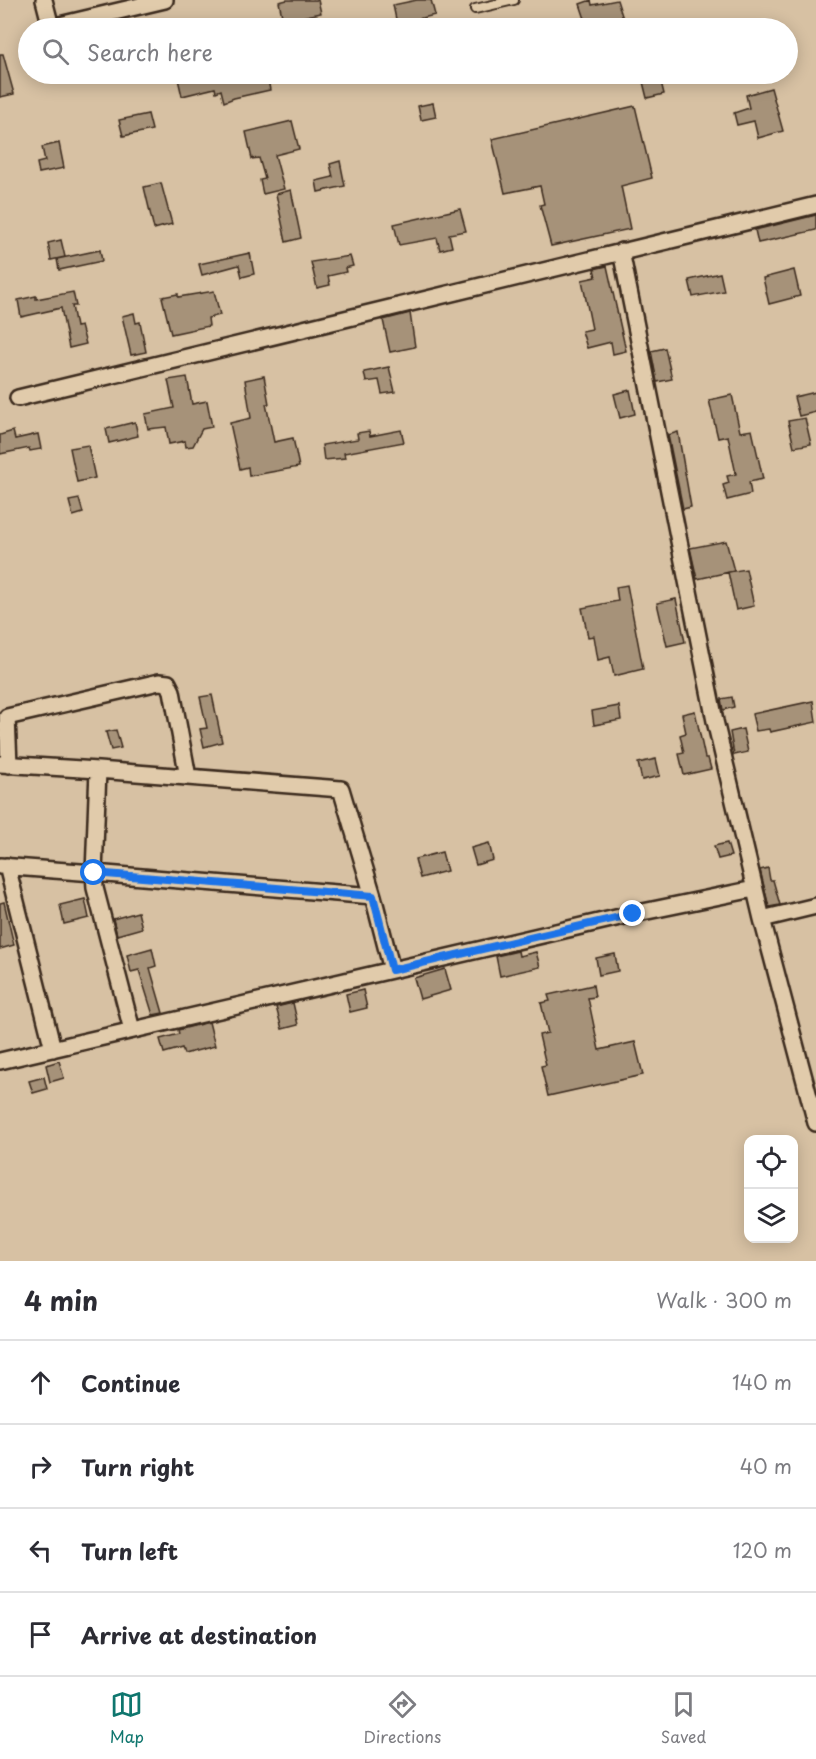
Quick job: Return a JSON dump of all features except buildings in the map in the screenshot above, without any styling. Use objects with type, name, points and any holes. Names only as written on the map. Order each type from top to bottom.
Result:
[{"type":"street","points":[[44,0],[49,18]]},
{"type":"street","points":[[89,18],[165,0]]},
{"type":"street","points":[[18,398],[816,205]]},
{"type":"street","points":[[621,251],[715,721],[754,889],[816,1123]]},
{"type":"street","points":[[188,777],[172,691],[168,683],[159,682],[7,717],[4,765],[341,789],[392,970]]},
{"type":"street","points":[[98,770],[95,888],[132,1030]]},
{"type":"street","points":[[53,1049],[4,866],[373,896]]},
{"type":"street","points":[[0,1061],[633,914],[754,889]]},
{"type":"street","points":[[762,919],[816,906]]},
{"type":"lane","points":[[475,9],[514,0]]},
{"type":"route","points":[[94,873],[373,896],[392,970],[633,914]]}]
